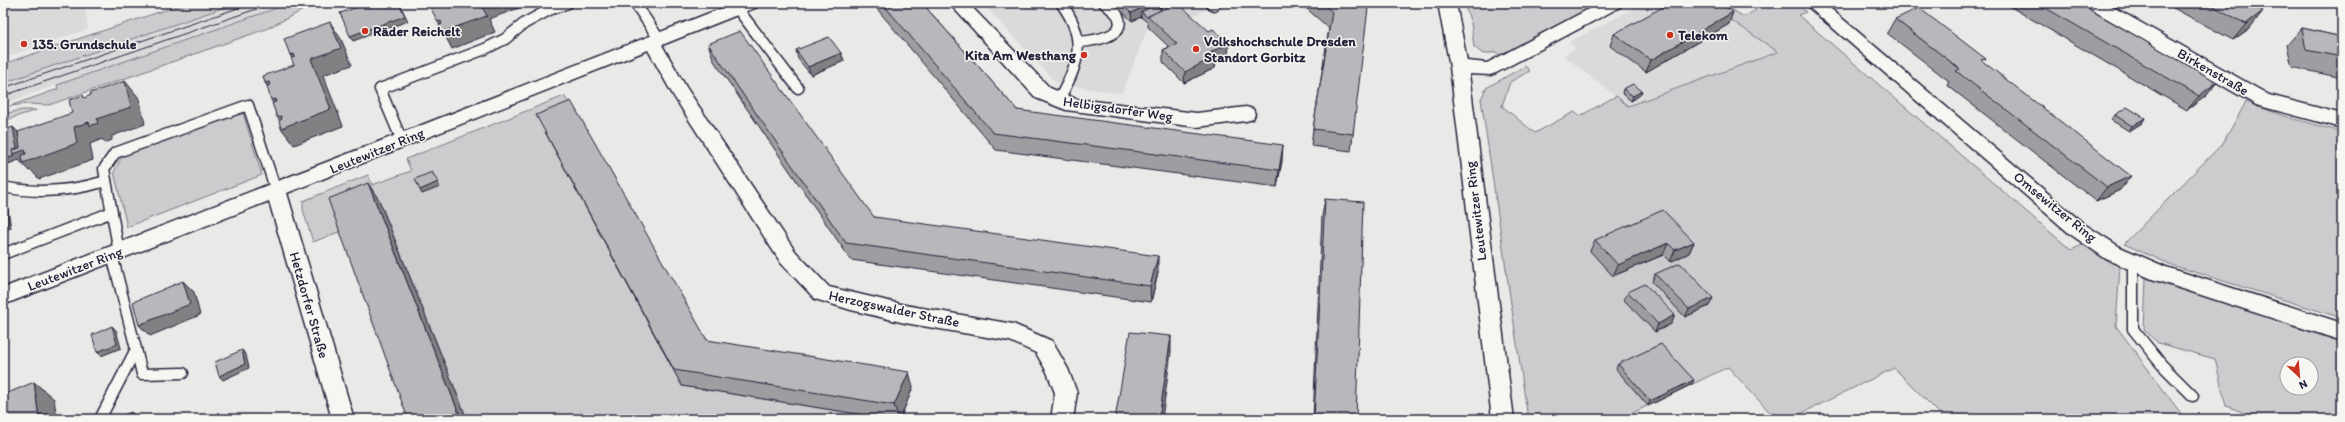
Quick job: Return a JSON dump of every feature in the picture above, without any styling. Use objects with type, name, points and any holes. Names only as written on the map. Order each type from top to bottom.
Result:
[{"type":"street","name":"Helbigsdorfer Weg","points":[[958,3],[1043,93],[1058,100],[1073,105],[1197,120],[1246,114]]},
{"type":"street","name":"Leutewitzer Ring","points":[[1447,3],[1459,67],[1474,198],[1503,419]]},
{"type":"street","points":[[1459,67],[1490,69],[1614,3]]},
{"type":"street","name":"Omsewitzer Ring","points":[[1813,3],[2077,228],[2113,253],[2159,273],[2342,332]]},
{"type":"street","name":"Birkenstraße","points":[[2092,3],[2263,100],[2342,121]]},
{"type":"street","name":"Leutewitzer Ring","points":[[3,297],[116,254],[744,6]]},
{"type":"street","name":"Herzogswalder Straße","points":[[656,41],[679,90],[788,257],[822,293],[851,302],[905,314],[1013,333],[1044,347],[1057,369],[1066,393],[1062,419]]},
{"type":"street","name":"Hetzdorfer Straße","points":[[276,191],[343,419]]},
{"type":"lane","points":[[402,141],[380,89],[485,49],[505,39],[525,23],[549,10],[568,3]]},
{"type":"lane","points":[[635,3],[656,41]]},
{"type":"lane","points":[[1058,100],[1077,62],[1079,42],[1073,18],[1061,3]]},
{"type":"lane","points":[[1079,42],[1102,39],[1115,32],[1119,24],[1118,16],[1104,3]]},
{"type":"lane","points":[[744,6],[798,88]]},
{"type":"lane","points":[[183,373],[142,374],[116,254],[112,212],[104,169],[114,153],[248,105],[276,191]]},
{"type":"lane","points":[[3,187],[18,191],[90,186],[106,181]]},
{"type":"lane","points":[[3,254],[112,212]]},
{"type":"lane","points":[[2133,262],[2132,329],[2162,366],[2194,396]]},
{"type":"lane","points":[[100,419],[136,349]]},
{"type":"shaded area","name":"135. Grundschule","points":[[3,3],[85,3],[88,29],[3,58]]},
{"type":"shaded area","points":[[186,3],[237,3],[3,83],[3,64]]},
{"type":"shaded area","points":[[237,3],[291,3],[3,104],[3,83]]},
{"type":"shaded area","points":[[291,3],[317,3],[266,29],[49,105],[28,104],[10,106],[58,89],[57,85]]},
{"type":"shaded area","name":"Kita Am Westhang","points":[[982,3],[1220,4],[1184,20],[1148,27],[1122,94],[1056,83]]},
{"type":"shaded area","points":[[1464,3],[1601,3],[1500,56],[1496,52],[1483,54],[1474,47],[1471,23]]},
{"type":"shaded area","points":[[1644,3],[1706,3],[1779,52],[1628,106],[1563,55],[1576,49],[1569,42]]},
{"type":"shaded area","points":[[1706,3],[1722,3],[1744,17],[1756,10],[1746,3],[1796,3],[1806,12],[1798,15],[2071,250],[2087,243],[2120,265],[2116,326],[2185,419],[1945,419],[1894,368],[1790,419],[1776,419],[1728,367],[1620,419],[1528,419],[1481,99],[1486,88],[1525,66],[1530,71],[1510,82],[1502,106],[1535,133],[1574,112],[1580,116],[1616,96],[1628,106],[1778,52]]},
{"type":"shaded area","points":[[564,96],[580,117],[682,386],[889,419],[467,419],[379,200],[344,230],[313,242],[303,210],[303,201],[368,175],[372,185],[411,171],[406,159]]},
{"type":"shaded area","points":[[2246,102],[2284,116],[2342,132],[2342,318],[2172,265],[2124,244],[2223,143]]},
{"type":"shaded area","points":[[22,110],[36,110],[3,121],[3,114]]},
{"type":"shaded area","points":[[242,110],[262,175],[127,227],[114,172],[121,158],[129,152]]},
{"type":"shaded area","points":[[2146,277],[2342,339],[2342,419],[2261,419],[2226,406],[2215,359],[2158,343],[2144,330]]},
{"type":"building","name":"Räder Reichelt","points":[[370,3],[399,3],[405,16],[350,36],[340,13]]},
{"type":"building","points":[[440,3],[480,3],[487,16],[442,32],[439,25],[442,24],[441,21],[438,22],[430,7]]},
{"type":"building","points":[[882,3],[922,3],[1017,110],[1283,145],[1279,170],[993,133]]},
{"type":"building","points":[[1121,3],[1152,3],[1131,13]]},
{"type":"building","name":"Volkshochschule Dresden Standort Gorbitz","points":[[1178,3],[1209,31],[1213,29],[1229,43],[1211,52],[1216,56],[1185,72],[1163,50],[1177,44],[1148,16]]},
{"type":"building","points":[[1322,3],[1362,3],[1368,8],[1353,134],[1313,129],[1332,12]]},
{"type":"building","name":"Telekom","points":[[1670,3],[1720,3],[1733,12],[1651,60],[1614,34]]},
{"type":"building","points":[[2037,3],[2078,3],[2217,82],[2199,96]]},
{"type":"building","points":[[2208,3],[2248,3],[2263,11],[2246,24]]},
{"type":"building","points":[[1156,5],[1161,10],[1148,16],[1148,18],[1141,12]]},
{"type":"building","points":[[1919,8],[1986,59],[1981,60],[2131,176],[2107,187],[1956,71],[1960,69],[1895,19]]},
{"type":"building","points":[[330,22],[341,48],[311,59],[331,109],[281,128],[279,121],[282,119],[281,116],[277,117],[272,103],[276,102],[275,99],[271,100],[267,86],[270,85],[269,82],[265,83],[263,76],[294,65],[291,58],[295,57],[294,54],[290,55],[284,39]]},
{"type":"building","points":[[2302,28],[2342,37],[2342,57],[2306,50]]},
{"type":"building","points":[[740,31],[874,217],[1158,256],[1150,286],[846,243],[708,44]]},
{"type":"building","points":[[829,37],[841,53],[808,67],[796,50]]},
{"type":"building","points":[[125,81],[131,107],[97,119],[98,123],[90,126],[89,122],[74,127],[77,143],[23,163],[22,155],[26,154],[25,150],[13,154],[12,150],[20,148],[18,132],[72,113],[69,100],[83,95],[84,98],[91,95],[90,93]]},
{"type":"building","points":[[1633,84],[1642,91],[1633,96],[1623,89]]},
{"type":"building","points":[[571,101],[707,340],[909,372],[894,405],[674,370],[536,115]]},
{"type":"building","points":[[2127,107],[2145,118],[2132,126],[2115,115]]},
{"type":"building","points":[[13,127],[17,149],[12,150],[14,156],[3,160],[3,131]]},
{"type":"building","points":[[432,172],[438,182],[420,190],[415,179]]},
{"type":"building","points":[[368,183],[461,419],[408,419],[328,199]]},
{"type":"building","points":[[1325,199],[1363,202],[1356,419],[1314,419]]},
{"type":"building","points":[[1663,210],[1694,242],[1675,250],[1668,243],[1618,265],[1595,240]]},
{"type":"building","points":[[1680,263],[1713,298],[1689,309],[1655,274]]},
{"type":"building","points":[[183,281],[190,304],[139,325],[133,302]]},
{"type":"building","points":[[1645,284],[1675,315],[1658,324],[1628,292]]},
{"type":"building","points":[[112,326],[117,344],[97,352],[92,335]]},
{"type":"building","points":[[1130,332],[1171,336],[1159,419],[1115,419]]},
{"type":"building","points":[[1661,344],[1694,380],[1650,401],[1618,364]]},
{"type":"building","points":[[242,350],[245,364],[219,376],[215,362]]},
{"type":"building","points":[[34,382],[39,419],[3,419],[3,395]]},
{"type":"building","points":[[131,412],[132,419],[114,419]]},
{"type":"building","points":[[1678,415],[1682,419],[1670,419]]},
{"type":"tram line","points":[[3,88],[253,3]]},
{"type":"tram line","points":[[3,96],[274,3]]},
{"type":"place","name":"Räder Reichelt","points":[[365,31]]},
{"type":"place","name":"Telekom","points":[[1670,35]]},
{"type":"place","name":"135. Grundschule","points":[[24,44]]},
{"type":"place","name":"Volkshochschule Dresden Standort Gorbitz","points":[[1196,49]]},
{"type":"place","name":"Kita Am Westhang","points":[[1084,55]]}]
